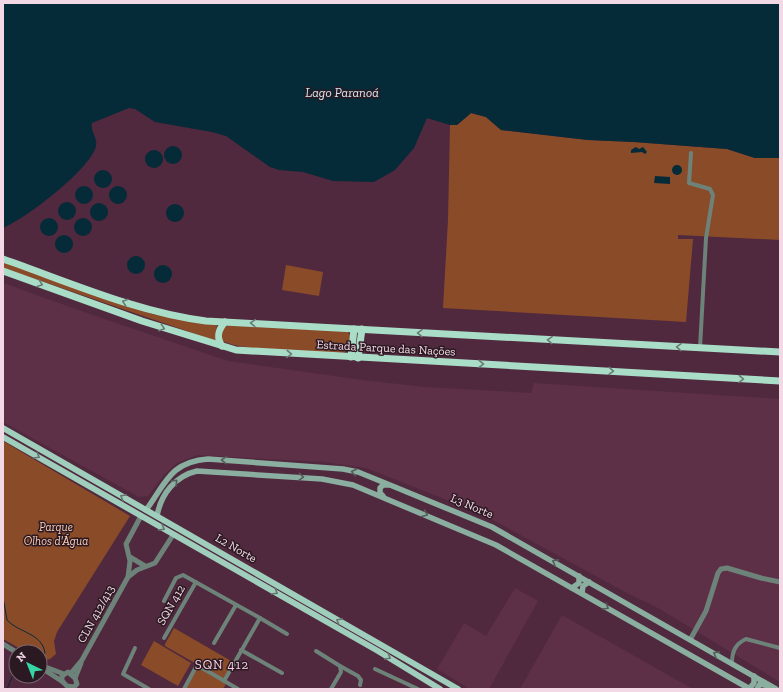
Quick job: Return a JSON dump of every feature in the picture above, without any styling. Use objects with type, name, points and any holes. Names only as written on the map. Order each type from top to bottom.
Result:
[{"type":"highway","name":"Estrada Parque das Nações","points":[[3,259],[161,313],[188,319],[780,352]]},
{"type":"highway","name":"Estrada Parque das Nações","points":[[3,271],[142,321],[222,346],[247,351],[780,381]]},
{"type":"highway","points":[[222,346],[218,335],[219,329],[225,322]]},
{"type":"highway","points":[[354,329],[355,357]]},
{"type":"highway","points":[[355,357],[362,329]]},
{"type":"main road","name":"L2 Norte","points":[[3,428],[458,689]]},
{"type":"main road","name":"L2 Norte","points":[[3,437],[347,633],[440,689]]},
{"type":"main road","name":"L3 Norte","points":[[146,510],[169,476],[183,464],[194,460],[208,459],[343,469],[358,472],[485,524],[775,688]]},
{"type":"main road","points":[[157,516],[158,508],[170,486],[180,477],[197,471],[332,480],[353,485],[383,496],[496,545],[750,689],[754,683],[754,676]]},
{"type":"main road","points":[[383,496],[380,493],[380,488],[383,485],[390,485]]},
{"type":"main road","points":[[196,548],[200,540]]},
{"type":"main road","points":[[572,588],[579,583],[579,576]]},
{"type":"main road","points":[[582,593],[583,586],[589,582]]},
{"type":"main road","points":[[347,633],[353,629]]},
{"type":"main road","points":[[757,689],[763,684],[775,688]]},
{"type":"street","points":[[691,153],[689,183],[710,189],[713,194],[706,238],[700,348]]},
{"type":"street","points":[[128,577],[130,558],[126,547],[127,542],[141,516]]},
{"type":"street","points":[[128,577],[145,566],[156,563],[173,535]]},
{"type":"street","points":[[130,558],[145,566]]},
{"type":"street","points":[[690,640],[703,617],[718,573],[721,569],[727,568],[760,578],[780,582]]},
{"type":"street","name":"SQN 412","points":[[164,601],[178,576],[183,575],[287,634]]},
{"type":"street","name":"CLN 412/413","points":[[76,678],[82,660],[128,577]]},
{"type":"street","name":"SQN 412","points":[[164,638],[196,582]]},
{"type":"street","points":[[214,644],[236,605]]},
{"type":"street","points":[[224,681],[260,618]]},
{"type":"street","points":[[732,663],[732,655],[736,647],[746,639],[780,648]]},
{"type":"street","points":[[135,648],[123,674],[149,689]]},
{"type":"street","points":[[241,650],[282,673]]},
{"type":"street","points":[[316,651],[358,676],[361,680],[360,685]]},
{"type":"street","name":"CLN 412/413","points":[[70,673],[82,660]]},
{"type":"street","points":[[184,689],[197,665],[238,689]]},
{"type":"street","points":[[331,689],[341,672],[340,666]]},
{"type":"street","points":[[48,669],[64,674],[70,673],[76,678],[77,684],[74,687],[67,686],[48,672]]},
{"type":"street","points":[[375,669],[418,689]]},
{"type":"street","points":[[63,682],[62,678],[64,674]]},
{"type":"shaded area","points":[[3,283],[228,361],[362,380],[425,387],[531,393],[534,383],[780,399],[780,682],[658,608],[627,593],[480,513],[366,468],[324,462],[197,455],[177,463],[163,476],[148,496],[139,497],[3,422]]},
{"type":"shaded area","points":[[515,588],[538,601],[489,689],[470,689],[437,669],[464,623],[486,636]]},
{"type":"shaded area","points":[[562,615],[670,676],[693,689],[520,689]]},
{"type":"green space","points":[[471,113],[486,117],[501,130],[588,140],[727,149],[755,158],[780,158],[780,240],[678,235],[678,239],[693,239],[686,322],[443,308],[448,220],[450,125],[457,125]]},
{"type":"green space","points":[[3,262],[152,314],[217,324],[216,341],[3,268]]},
{"type":"green space","points":[[286,265],[323,272],[319,296],[282,290]]},
{"type":"green space","points":[[228,325],[347,331],[350,335],[348,350],[343,353],[242,347],[229,344],[222,340],[221,331]]},
{"type":"green space","name":"Parque Olhos d'Água","points":[[3,441],[130,516],[57,632],[54,641],[56,654],[48,660],[48,644],[12,644],[3,639]]},
{"type":"green space","points":[[174,628],[233,662],[223,679],[165,646]]},
{"type":"green space","points":[[154,641],[191,663],[178,686],[141,665]]},
{"type":"green space","points":[[198,667],[226,684],[223,689],[186,688]]},
{"type":"water","name":"Lago Paranoá","points":[[3,3],[780,3],[780,158],[755,158],[727,149],[588,140],[501,130],[486,117],[471,113],[457,125],[450,125],[427,118],[414,148],[395,170],[374,182],[333,181],[303,172],[279,170],[270,167],[226,136],[212,132],[155,122],[135,109],[129,108],[92,123],[96,146],[91,156],[82,167],[70,180],[41,204],[26,215],[3,228]]},
{"type":"water","points":[[173,146],[179,149],[182,155],[179,161],[173,164],[167,161],[164,155],[167,149]]},
{"type":"water","points":[[636,147],[639,149],[643,147],[647,152],[645,154],[642,152],[631,153],[631,150]]},
{"type":"water","points":[[154,150],[160,153],[163,159],[160,165],[154,168],[148,165],[145,159],[148,153]]},
{"type":"water","points":[[675,165],[679,165],[681,166],[681,174],[675,175],[672,172],[672,168]]},
{"type":"water","points":[[103,170],[109,173],[112,179],[109,185],[103,188],[97,185],[94,179],[97,173]]},
{"type":"water","points":[[655,176],[670,177],[670,184],[654,183]]},
{"type":"water","points":[[84,186],[90,189],[93,195],[90,201],[84,204],[78,201],[75,195],[78,189]]},
{"type":"water","points":[[118,186],[124,189],[127,195],[124,201],[118,204],[112,201],[109,195],[112,189]]},
{"type":"water","points":[[67,202],[73,205],[76,211],[73,217],[67,220],[61,217],[58,211],[61,205]]},
{"type":"water","points":[[99,203],[105,206],[108,212],[105,218],[99,221],[93,218],[90,212],[93,206]]},
{"type":"water","points":[[175,204],[181,207],[184,213],[181,219],[175,222],[169,219],[166,213],[169,207]]},
{"type":"water","points":[[49,218],[55,221],[58,227],[55,233],[49,236],[43,233],[40,227],[43,221]]},
{"type":"water","points":[[83,218],[89,221],[92,227],[89,233],[83,236],[77,233],[74,227],[77,221]]},
{"type":"water","points":[[64,235],[70,238],[73,244],[70,250],[64,253],[58,250],[55,244],[58,238]]},
{"type":"water","points":[[136,256],[142,259],[145,265],[142,271],[136,274],[130,271],[127,265],[130,259]]},
{"type":"water","points":[[163,265],[169,268],[172,274],[169,280],[163,283],[157,280],[154,274],[157,268]]},
{"type":"waterway","points":[[3,597],[7,620],[35,637],[41,644]]},
{"type":"waterway","points":[[7,689],[9,684]]},
{"type":"district","name":"SQN 412","points":[[222,664]]}]
